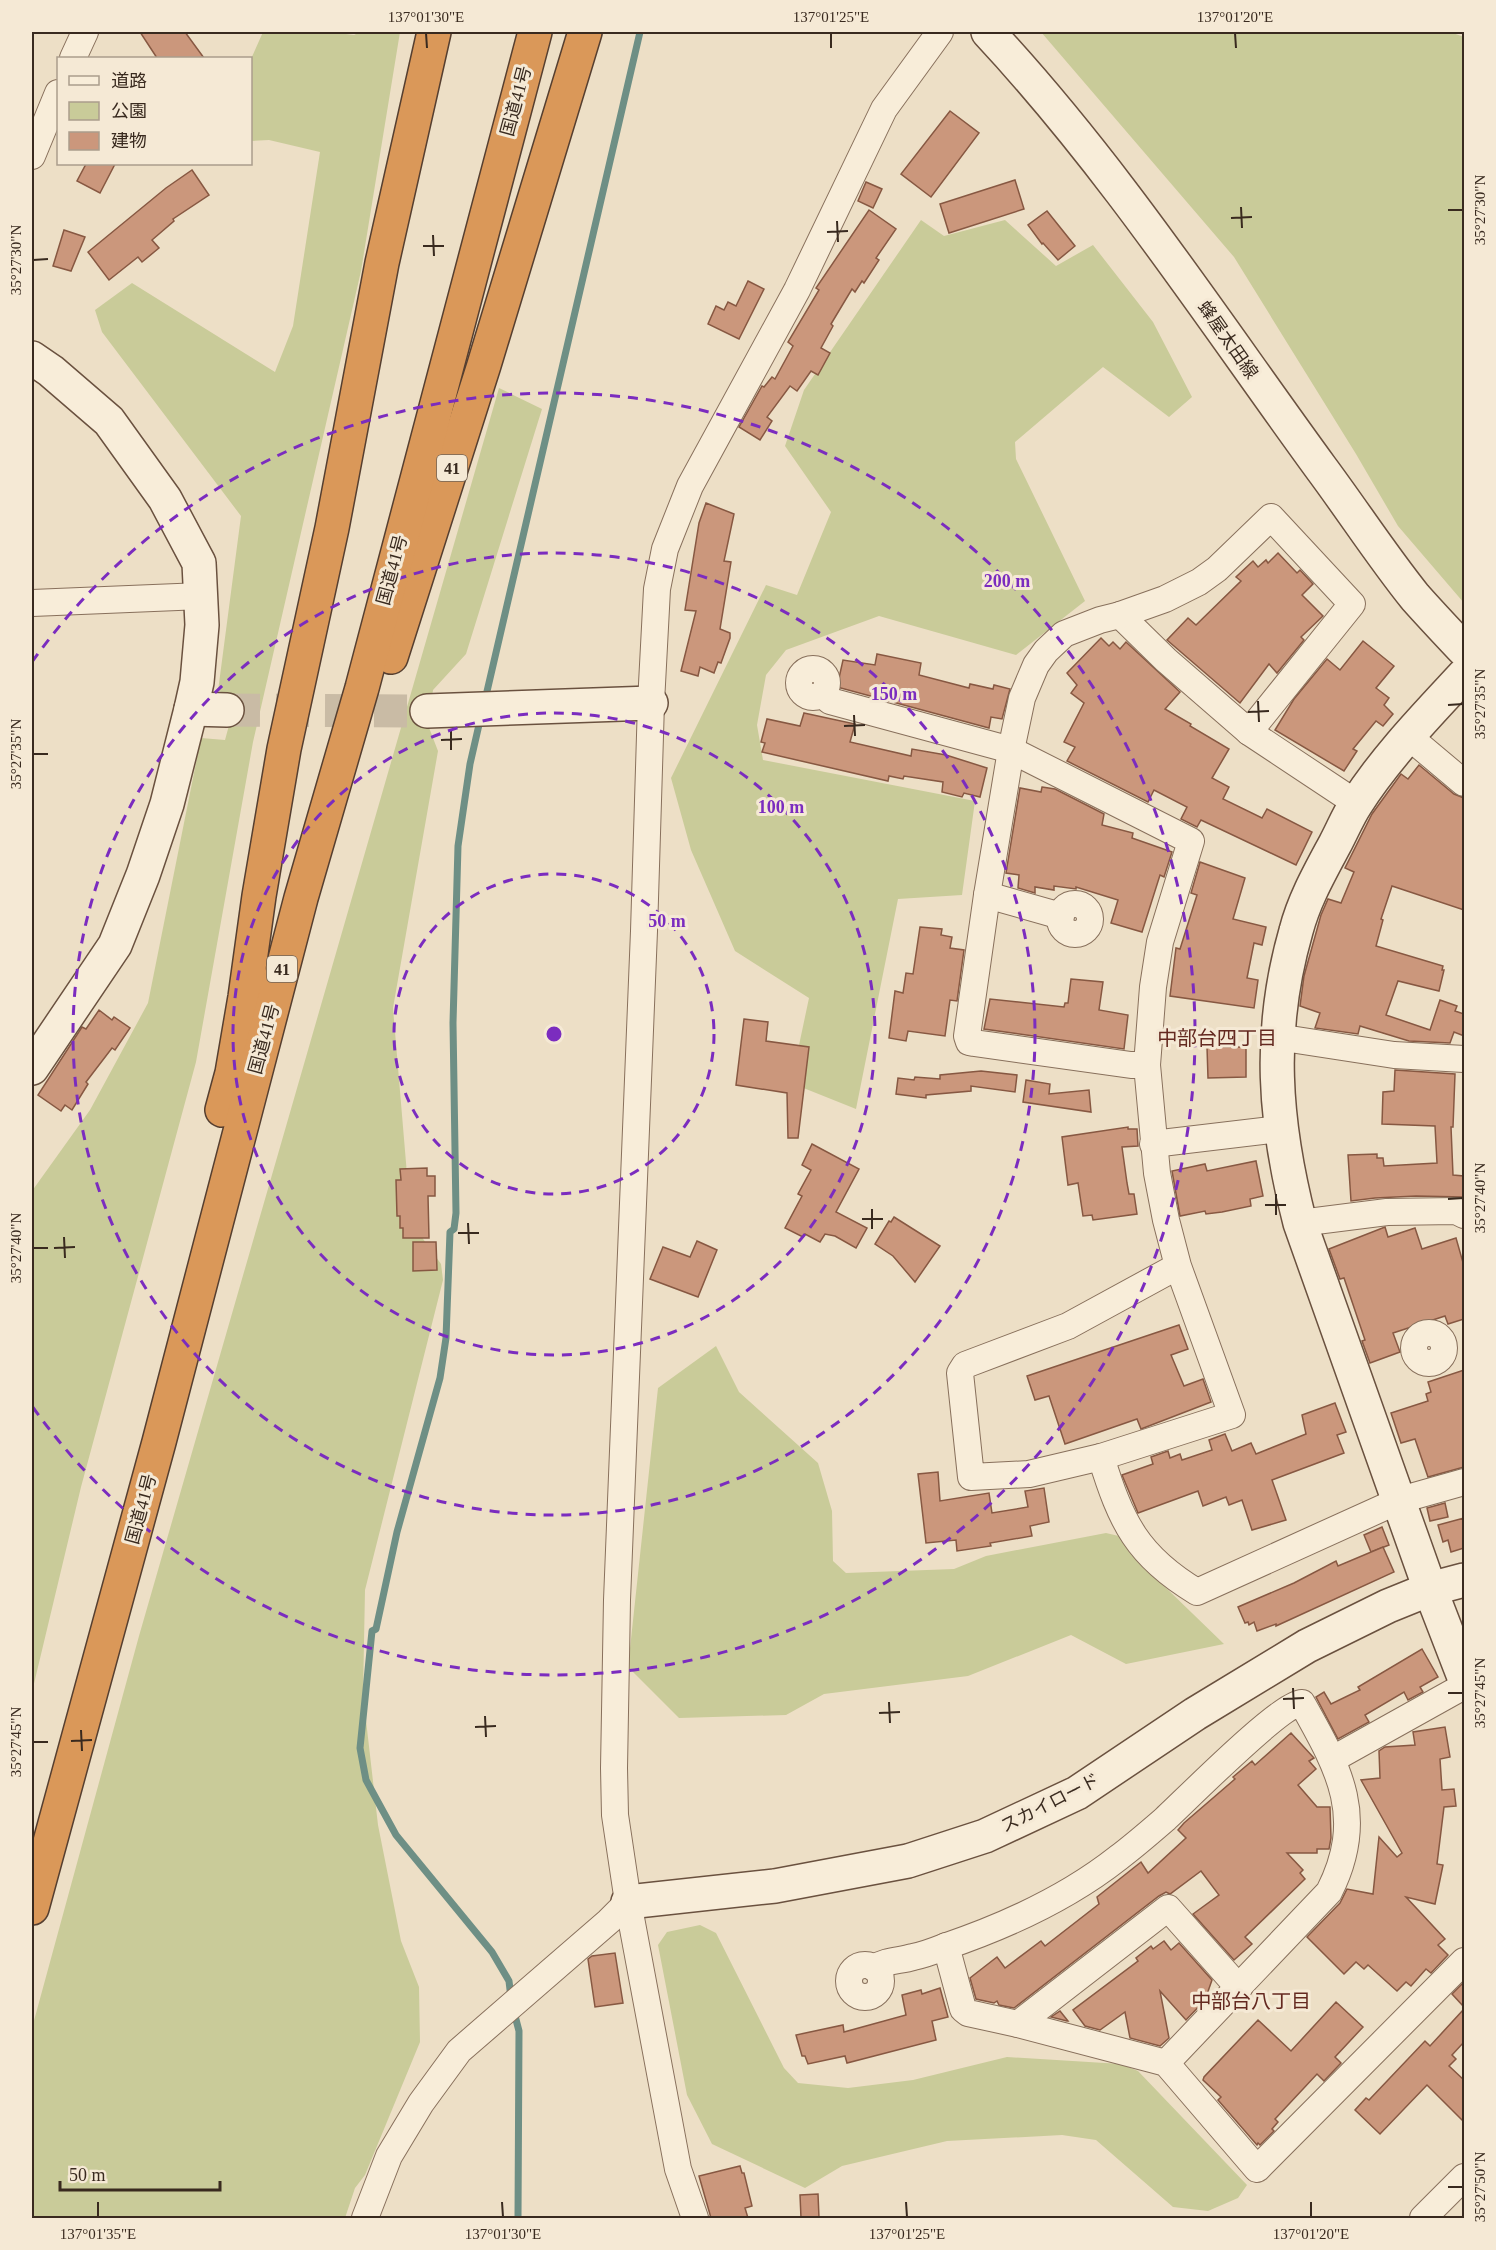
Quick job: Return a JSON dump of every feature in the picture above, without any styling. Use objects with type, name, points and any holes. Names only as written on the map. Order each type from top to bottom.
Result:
[{"type":"highway","name":"41","points":[[160,1389],[184,1263],[232,1073],[245,998],[258,896],[284,749],[332,528],[382,262],[434,32]]},
{"type":"highway","name":"国道41号","points":[[32,1866],[149,1437],[523,32]]},
{"type":"highway","name":"国道41号","points":[[32,1908],[159,1442],[300,898],[362,688],[535,32]]},
{"type":"highway","name":"41","points":[[300,898],[331,842],[363,750],[484,365],[585,32]]},
{"type":"street","points":[[73,57],[85,32]]},
{"type":"street","points":[[695,2218],[678,2169],[628,1902],[615,1815],[617,1600],[657,589],[665,549],[690,486],[797,290],[884,109],[940,32]]},
{"type":"street","name":"蜂屋太田線","points":[[988,32],[1038,86],[1120,189],[1156,236],[1230,344],[1415,596],[1464,650]]},
{"type":"street","points":[[32,156],[57,95]]},
{"type":"street","points":[[32,358],[51,371],[109,421],[165,499],[199,563],[202,596],[199,659],[191,709],[167,804],[143,875],[115,945],[32,1068]]},
{"type":"street","points":[[1147,1065],[1120,1064],[969,1042],[967,1036],[1011,750],[1026,686],[1046,651],[1065,634],[1166,599],[1200,582],[1272,517],[1352,604],[1249,732]]},
{"type":"street","points":[[32,603],[202,596]]},
{"type":"street","points":[[1120,615],[1166,660],[1249,732],[1356,803]]},
{"type":"street","points":[[1464,675],[1407,736],[1356,803],[1313,885],[1296,930],[1282,990],[1276,1076],[1280,1129],[1287,1173],[1300,1223],[1430,1589],[1464,1677]]},
{"type":"street","points":[[822,694],[830,701],[1011,750],[1191,841],[1160,942],[1153,987],[1147,1065],[1153,1144],[1164,1211],[1178,1266],[1232,1414],[1101,1457],[1029,1474],[970,1477],[960,1373],[965,1365],[1068,1326],[1178,1266]]},
{"type":"street","points":[[427,711],[651,703]]},
{"type":"street","points":[[191,709],[227,710]]},
{"type":"street","points":[[1407,736],[1464,783]]},
{"type":"street","points":[[987,895],[1061,916]]},
{"type":"street","points":[[1277,1036],[1394,1055],[1464,1059]]},
{"type":"street","points":[[1153,1144],[1280,1129]]},
{"type":"street","points":[[1300,1223],[1388,1212],[1455,1211],[1464,1215]]},
{"type":"street","points":[[1101,1457],[1124,1522],[1147,1553],[1172,1576],[1197,1592],[1400,1500],[1464,1482]]},
{"type":"street","name":"スカイロード","points":[[628,1902],[775,1886],[908,1861],[985,1836],[1077,1793],[1194,1714],[1307,1646],[1388,1606],[1430,1589],[1464,1580]]},
{"type":"street","points":[[1334,1759],[1464,1686]]},
{"type":"street","points":[[874,1968],[881,1963],[913,1958],[1023,1916],[1086,1882],[1163,1821],[1223,1763],[1295,1703],[1302,1703],[1334,1759],[1343,1789],[1347,1809],[1347,1833],[1340,1872],[1329,1892],[1166,2063]]},
{"type":"street","points":[[365,2218],[389,2156],[421,2103],[459,2051],[628,1902]]},
{"type":"street","points":[[1018,2024],[1168,1908],[1239,1988]]},
{"type":"street","points":[[946,1946],[963,2009],[968,2013],[1166,2063],[1257,2169],[1464,1961]]},
{"type":"street","points":[[1423,2218],[1464,2177]]},
{"type":"green space","points":[[263,32],[330,32],[354,35],[360,32],[400,32],[361,271],[253,742],[196,1062],[81,1487],[32,1692],[32,1191],[90,1110],[148,1003],[201,738],[225,740],[237,696],[218,691],[241,516],[102,332],[95,310],[132,283],[275,372],[293,326],[320,152],[269,140],[252,141],[252,57]]},
{"type":"green space","points":[[1041,32],[1450,32],[1464,37],[1464,603],[1398,526],[1234,257]]},
{"type":"green space","points":[[921,220],[944,236],[1005,220],[1056,266],[1093,245],[1153,322],[1192,397],[1169,417],[1103,367],[1015,442],[1016,459],[1085,601],[1016,655],[879,616],[786,650],[766,675],[757,725],[763,760],[975,801],[962,895],[898,899],[856,1109],[791,1083],[809,998],[735,951],[691,850],[671,778],[766,585],[797,595],[831,512],[785,446],[804,390]]},
{"type":"green space","points":[[499,388],[542,409],[466,654],[433,690],[428,725],[438,751],[393,1008],[411,1222],[441,1264],[443,1280],[365,1590],[363,1694],[378,1825],[401,1941],[419,1987],[420,2042],[365,2175],[355,2188],[345,2218],[32,2218],[32,2028],[139,1636]]},
{"type":"green space","points":[[716,1346],[739,1392],[818,1463],[832,1511],[833,1561],[846,1573],[954,1569],[986,1556],[1106,1533],[1123,1537],[1130,1553],[1224,1644],[1126,1664],[1071,1635],[968,1676],[824,1694],[786,1715],[679,1718],[628,1667],[658,1388]]},
{"type":"green space","points":[[700,1925],[716,1933],[784,2068],[798,2083],[848,2088],[913,2080],[1007,2057],[1121,2064],[1138,2071],[1247,2185],[1238,2198],[1208,2211],[1173,2207],[1096,2140],[1062,2135],[947,2141],[842,2166],[805,2188],[712,2144],[687,2095],[658,1945],[667,1932]]},
{"type":"building","points":[[140,32],[185,32],[203,57],[156,57]]},
{"type":"building","points":[[950,111],[979,133],[931,197],[901,174]]},
{"type":"building","points":[[85,165],[114,165],[100,193],[77,181]]},
{"type":"building","points":[[192,170],[209,195],[173,219],[174,221],[152,240],[159,248],[142,262],[138,257],[109,280],[88,252],[166,188]]},
{"type":"building","points":[[1015,180],[1024,209],[949,233],[940,204]]},
{"type":"building","points":[[866,182],[882,189],[873,208],[858,201]]},
{"type":"building","points":[[869,210],[896,229],[876,258],[879,260],[864,283],[862,281],[855,292],[852,289],[831,324],[833,326],[821,348],[830,353],[818,375],[811,371],[797,391],[790,386],[767,417],[772,421],[760,440],[739,427],[762,386],[764,387],[772,377],[775,379],[793,346],[788,342],[819,290],[816,288]]},
{"type":"building","points":[[1047,211],[1075,246],[1058,260],[1028,225]]},
{"type":"building","points":[[64,230],[85,237],[71,271],[53,266]]},
{"type":"building","points":[[748,281],[764,289],[739,339],[708,324],[716,306],[724,310],[728,302],[736,306]]},
{"type":"building","points":[[706,503],[734,514],[724,561],[731,562],[720,629],[730,633],[730,638],[721,663],[718,662],[714,673],[700,667],[698,676],[681,671],[696,611],[685,610],[699,523]]},
{"type":"building","points":[[1278,553],[1297,573],[1300,570],[1313,584],[1302,595],[1323,616],[1301,637],[1304,640],[1277,673],[1269,664],[1240,703],[1167,640],[1188,618],[1196,625],[1241,581],[1236,577],[1253,561],[1258,567],[1266,560],[1268,563]]},
{"type":"building","points":[[1101,638],[1109,646],[1113,642],[1120,649],[1126,642],[1180,692],[1165,709],[1229,749],[1212,778],[1229,787],[1223,799],[1262,818],[1267,809],[1312,832],[1296,865],[1201,820],[1197,827],[1181,819],[1187,807],[1154,790],[1148,802],[1067,761],[1075,747],[1064,742],[1084,703],[1071,693],[1077,685],[1067,673]]},
{"type":"building","points":[[1363,641],[1394,666],[1376,688],[1389,698],[1384,705],[1393,714],[1383,726],[1376,721],[1353,749],[1357,751],[1344,771],[1275,730],[1294,699],[1327,659],[1340,670]]},
{"type":"building","points":[[877,654],[921,663],[919,675],[969,688],[970,684],[993,689],[994,685],[1010,689],[1002,719],[991,717],[989,728],[837,687],[843,660],[875,665]]},
{"type":"building","points":[[804,713],[855,724],[850,742],[911,756],[912,749],[946,755],[987,768],[980,797],[964,793],[962,797],[942,792],[943,782],[904,776],[903,779],[889,776],[888,781],[762,752],[765,743],[761,742],[767,719],[800,726]]},
{"type":"building","points":[[1419,765],[1454,794],[1464,798],[1464,910],[1392,886],[1381,919],[1383,920],[1376,946],[1443,966],[1442,970],[1444,970],[1439,991],[1398,981],[1386,1015],[1430,1030],[1440,1000],[1457,1006],[1455,1011],[1464,1014],[1464,1036],[1454,1032],[1450,1043],[1409,1041],[1360,1026],[1358,1034],[1315,1028],[1320,1013],[1300,1006],[1304,976],[1321,915],[1328,899],[1341,903],[1354,872],[1345,868],[1372,814],[1401,774],[1408,779]]},
{"type":"building","points":[[1042,787],[1055,789],[1104,814],[1102,825],[1133,833],[1132,838],[1172,852],[1164,877],[1160,875],[1142,932],[1111,923],[1118,900],[1076,887],[1076,889],[1054,886],[1054,890],[1035,887],[1035,893],[1018,888],[1019,875],[1006,873],[1020,788],[1041,792]]},
{"type":"building","points":[[1200,862],[1245,878],[1233,919],[1266,927],[1262,945],[1254,943],[1247,978],[1258,980],[1254,1008],[1170,996],[1176,948],[1180,949],[1197,895],[1191,893]]},
{"type":"building","points":[[920,927],[942,929],[941,935],[952,937],[950,948],[964,950],[957,1001],[950,1000],[945,1036],[908,1031],[906,1041],[889,1038],[895,991],[903,993],[906,973],[913,974]]},
{"type":"building","points":[[1071,979],[1103,982],[1099,1010],[1128,1015],[1124,1049],[984,1029],[990,999],[1064,1007],[1065,1003],[1068,1003]]},
{"type":"building","points":[[99,1010],[112,1020],[114,1017],[130,1028],[115,1050],[112,1048],[86,1082],[88,1084],[72,1110],[65,1105],[61,1111],[38,1095],[82,1027],[86,1029]]},
{"type":"building","points":[[744,1019],[768,1022],[766,1041],[809,1047],[798,1138],[788,1138],[787,1093],[736,1085]]},
{"type":"building","points":[[1207,1047],[1246,1047],[1246,1077],[1208,1078]]},
{"type":"building","points":[[1395,1070],[1455,1074],[1453,1127],[1451,1127],[1453,1175],[1464,1176],[1464,1197],[1416,1196],[1351,1201],[1348,1155],[1377,1154],[1377,1158],[1383,1158],[1384,1166],[1437,1163],[1435,1126],[1382,1124],[1383,1092],[1394,1091]]},
{"type":"building","points":[[981,1071],[1017,1075],[1015,1092],[971,1086],[971,1091],[926,1095],[926,1098],[896,1094],[898,1078],[940,1079],[940,1075]]},
{"type":"building","points":[[1026,1080],[1050,1084],[1049,1094],[1089,1090],[1091,1112],[1023,1102]]},
{"type":"building","points":[[1128,1127],[1128,1129],[1137,1129],[1138,1146],[1122,1147],[1129,1194],[1134,1194],[1137,1214],[1093,1220],[1092,1215],[1083,1216],[1078,1183],[1068,1185],[1062,1137]]},
{"type":"building","points":[[812,1144],[859,1169],[836,1212],[867,1228],[856,1248],[835,1236],[825,1234],[820,1242],[805,1234],[803,1237],[785,1228],[802,1196],[798,1194],[811,1170],[802,1165]]},
{"type":"building","points":[[1256,1161],[1263,1196],[1250,1199],[1251,1206],[1222,1212],[1206,1214],[1205,1211],[1180,1216],[1172,1171],[1205,1164],[1207,1171]]},
{"type":"building","points":[[427,1168],[427,1176],[435,1176],[435,1196],[428,1196],[429,1238],[403,1238],[400,1216],[397,1216],[396,1180],[401,1180],[400,1169]]},
{"type":"building","points":[[894,1217],[940,1246],[915,1282],[893,1256],[875,1244]]},
{"type":"building","points":[[1385,1227],[1388,1237],[1415,1228],[1422,1249],[1456,1238],[1464,1266],[1464,1319],[1448,1324],[1445,1316],[1393,1333],[1400,1352],[1370,1363],[1362,1341],[1365,1340],[1344,1278],[1340,1279],[1329,1249]]},
{"type":"building","points":[[697,1241],[717,1250],[698,1297],[650,1279],[663,1247],[690,1257]]},
{"type":"building","points":[[413,1242],[436,1242],[437,1270],[413,1271]]},
{"type":"building","points":[[1179,1325],[1188,1349],[1171,1355],[1184,1386],[1203,1379],[1211,1402],[1141,1429],[1137,1419],[1065,1444],[1049,1396],[1035,1400],[1027,1376]]},
{"type":"building","points":[[1464,1370],[1464,1467],[1428,1477],[1415,1439],[1401,1443],[1391,1413],[1428,1401],[1426,1394],[1431,1392],[1428,1382]]},
{"type":"building","points":[[1335,1403],[1346,1432],[1337,1435],[1344,1453],[1272,1480],[1286,1520],[1252,1530],[1242,1500],[1229,1505],[1226,1497],[1203,1506],[1198,1491],[1138,1513],[1122,1475],[1153,1464],[1151,1457],[1168,1451],[1170,1458],[1180,1454],[1182,1460],[1212,1450],[1209,1440],[1225,1434],[1232,1451],[1251,1443],[1256,1454],[1306,1434],[1302,1415]]},
{"type":"building","points":[[938,1472],[940,1501],[989,1493],[992,1513],[1028,1507],[1025,1491],[1044,1488],[1049,1522],[1030,1526],[1032,1536],[990,1543],[991,1546],[957,1551],[956,1540],[926,1543],[918,1474]]},
{"type":"building","points":[[1445,1503],[1448,1517],[1430,1521],[1427,1508]]},
{"type":"building","points":[[1464,1518],[1464,1548],[1451,1552],[1448,1540],[1443,1542],[1438,1525]]},
{"type":"building","points":[[1382,1527],[1389,1545],[1371,1552],[1364,1535]]},
{"type":"building","points":[[1383,1547],[1394,1572],[1276,1626],[1276,1624],[1257,1631],[1254,1622],[1249,1625],[1248,1622],[1245,1623],[1238,1607],[1294,1583],[1336,1561],[1338,1566]]},
{"type":"building","points":[[1422,1649],[1438,1677],[1420,1687],[1423,1692],[1408,1700],[1404,1692],[1365,1715],[1369,1722],[1338,1739],[1316,1697],[1324,1692],[1331,1704],[1360,1690],[1358,1687]]},
{"type":"building","points":[[1445,1727],[1450,1757],[1440,1759],[1442,1790],[1454,1789],[1456,1806],[1444,1807],[1437,1864],[1443,1865],[1435,1904],[1406,1897],[1445,1939],[1438,1945],[1448,1955],[1431,1973],[1426,1969],[1411,1986],[1406,1982],[1397,1991],[1368,1965],[1364,1969],[1356,1962],[1344,1974],[1307,1937],[1340,1903],[1347,1889],[1373,1894],[1379,1837],[1397,1857],[1402,1853],[1361,1780],[1380,1778],[1379,1751],[1385,1747],[1415,1745],[1413,1732]]},
{"type":"building","points":[[1291,1733],[1314,1758],[1309,1761],[1316,1769],[1298,1785],[1317,1807],[1330,1807],[1329,1849],[1317,1849],[1317,1853],[1287,1853],[1303,1870],[1300,1873],[1305,1879],[1245,1937],[1252,1944],[1234,1960],[1193,1914],[1219,1895],[1201,1871],[1170,1894],[1166,1892],[1159,1896],[1014,2008],[999,2005],[997,2001],[994,2003],[976,1999],[970,1978],[997,1957],[1005,1968],[1041,1941],[1045,1946],[1099,1904],[1097,1897],[1141,1862],[1148,1873],[1186,1838],[1178,1830],[1184,1823],[1235,1779],[1233,1777],[1252,1761],[1255,1765]]},
{"type":"building","points":[[1164,1941],[1171,1950],[1179,1943],[1212,1980],[1205,2000],[1186,2020],[1160,1991],[1169,2038],[1160,2046],[1130,2038],[1125,2012],[1100,2030],[1085,2026],[1073,2010],[1138,1961],[1136,1958],[1151,1946],[1153,1949]]},
{"type":"building","points":[[615,1953],[623,2003],[595,2007],[588,1959],[592,1956]]},
{"type":"building","points":[[1464,1982],[1464,2007],[1452,1994]]},
{"type":"building","points":[[940,1988],[948,2017],[932,2021],[936,2040],[847,2063],[845,2056],[808,2064],[805,2056],[802,2056],[796,2035],[843,2025],[844,2032],[906,2015],[902,1995],[921,1990],[922,1994]]},
{"type":"building","points":[[1336,2002],[1363,2027],[1335,2057],[1341,2063],[1324,2081],[1317,2074],[1275,2119],[1278,2122],[1272,2129],[1274,2131],[1260,2145],[1258,2143],[1257,2145],[1218,2100],[1221,2097],[1203,2080],[1204,2077],[1258,2020],[1291,2051]]},
{"type":"building","points":[[1464,2009],[1464,2042],[1452,2055],[1456,2059],[1449,2066],[1464,2080],[1464,2122],[1427,2085],[1380,2134],[1355,2110],[1366,2098],[1369,2100],[1425,2041],[1430,2046]]},
{"type":"building","points":[[1060,2011],[1068,2021],[1051,2017]]},
{"type":"building","points":[[740,2166],[744,2173],[752,2206],[745,2208],[748,2218],[711,2218],[699,2176]]},
{"type":"building","points":[[818,2194],[819,2218],[801,2218],[800,2195]]},
{"type":"waterway","points":[[485,700],[640,32]]},
{"type":"waterway","points":[[481,716],[470,764],[458,846],[453,1023],[456,1213],[454,1229],[450,1232],[446,1338],[440,1378],[397,1532],[376,1629],[372,1631],[360,1748],[366,1780],[396,1835],[492,1952],[509,1981],[511,1998]]},
{"type":"waterway","points":[[514,2012],[519,2031],[518,2218]]},
{"type":"tunnel","points":[[227,710],[427,711]]},
{"type":"district","name":"中部台四丁目","points":[[1217,1038]]},
{"type":"district","name":"中部台八丁目","points":[[1251,2001]]}]
